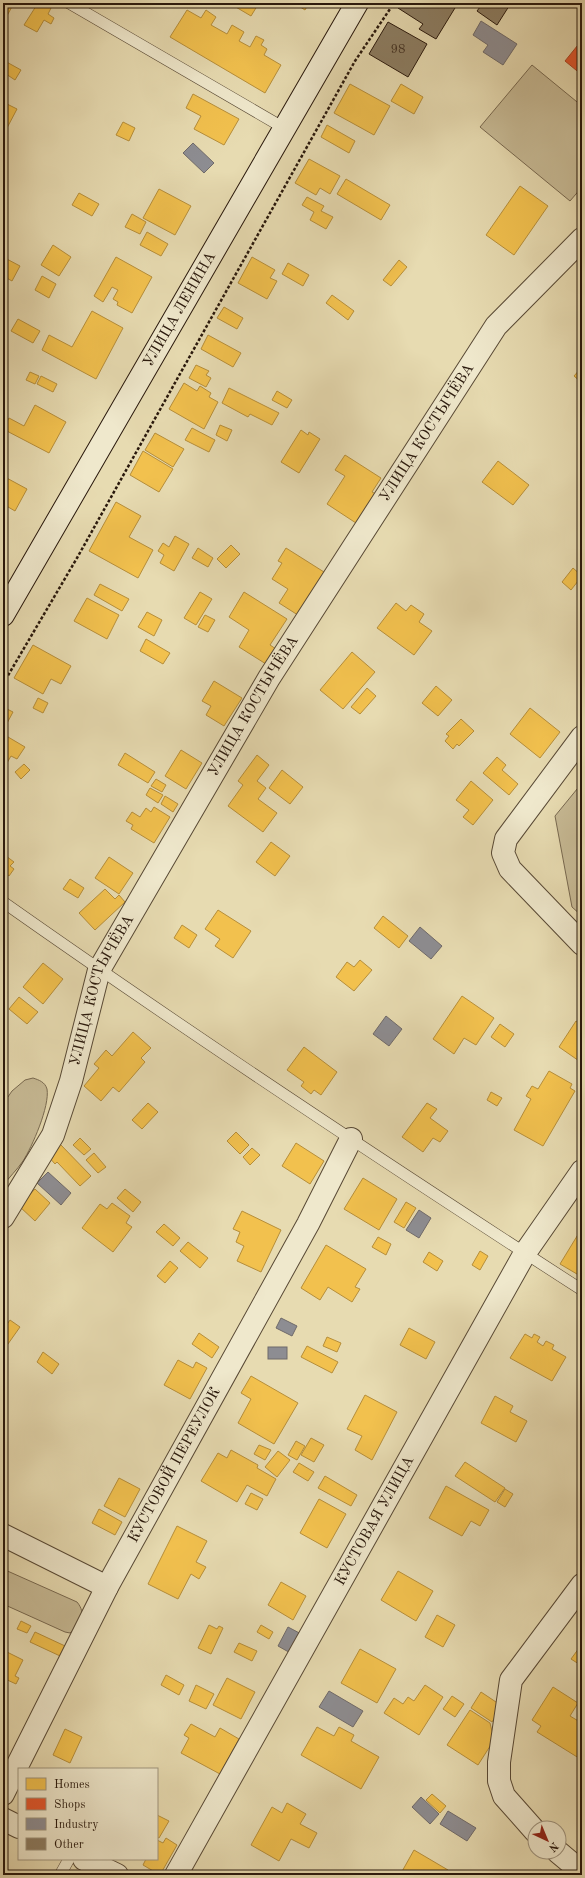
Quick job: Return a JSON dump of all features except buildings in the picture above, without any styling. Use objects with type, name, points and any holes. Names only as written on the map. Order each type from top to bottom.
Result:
[{"type":"street","name":"УЛИЦА ЛЕНИНА","points":[[3,615],[357,3]]},
{"type":"street","name":"УЛИЦА КОСТЫЧЁВА","points":[[3,1217],[53,1135],[71,1081],[99,970],[269,678],[496,326],[582,239]]},
{"type":"street","points":[[582,737],[506,839],[503,854],[510,869],[582,944]]},
{"type":"street","name":"КУСТОВОЙ ПЕРЕУЛОК","points":[[3,1794],[107,1587],[304,1230],[351,1139]]},
{"type":"street","name":"КУСТОВАЯ УЛИЦА","points":[[176,1875],[525,1253],[582,1171]]},
{"type":"street","points":[[3,1535],[107,1587]]},
{"type":"street","points":[[527,1822],[504,1796],[499,1781],[499,1762],[511,1680],[582,1585]]},
{"type":"street","points":[[3,1819],[18,1826]]},
{"type":"street","points":[[86,1860],[116,1875]]},
{"type":"lane","points":[[69,3],[284,128]]},
{"type":"lane","points":[[3,902],[99,970],[351,1139],[582,1290]]},
{"type":"lane","points":[[60,1875],[68,1860]]},
{"type":"path","points":[[3,684],[77,558],[355,61],[394,3]]},
{"type":"shaded area","points":[[532,65],[582,106],[582,187],[570,201],[480,127]]},
{"type":"shaded area","points":[[582,783],[582,916],[572,907],[555,816]]},
{"type":"shaded area","points":[[33,1078],[43,1083],[47,1089],[46,1105],[43,1116],[27,1155],[3,1186],[3,1104],[12,1091],[25,1080]]},
{"type":"shaded area","points":[[3,1569],[77,1602],[82,1610],[82,1614],[77,1626],[70,1633],[65,1632],[3,1604]]}]
